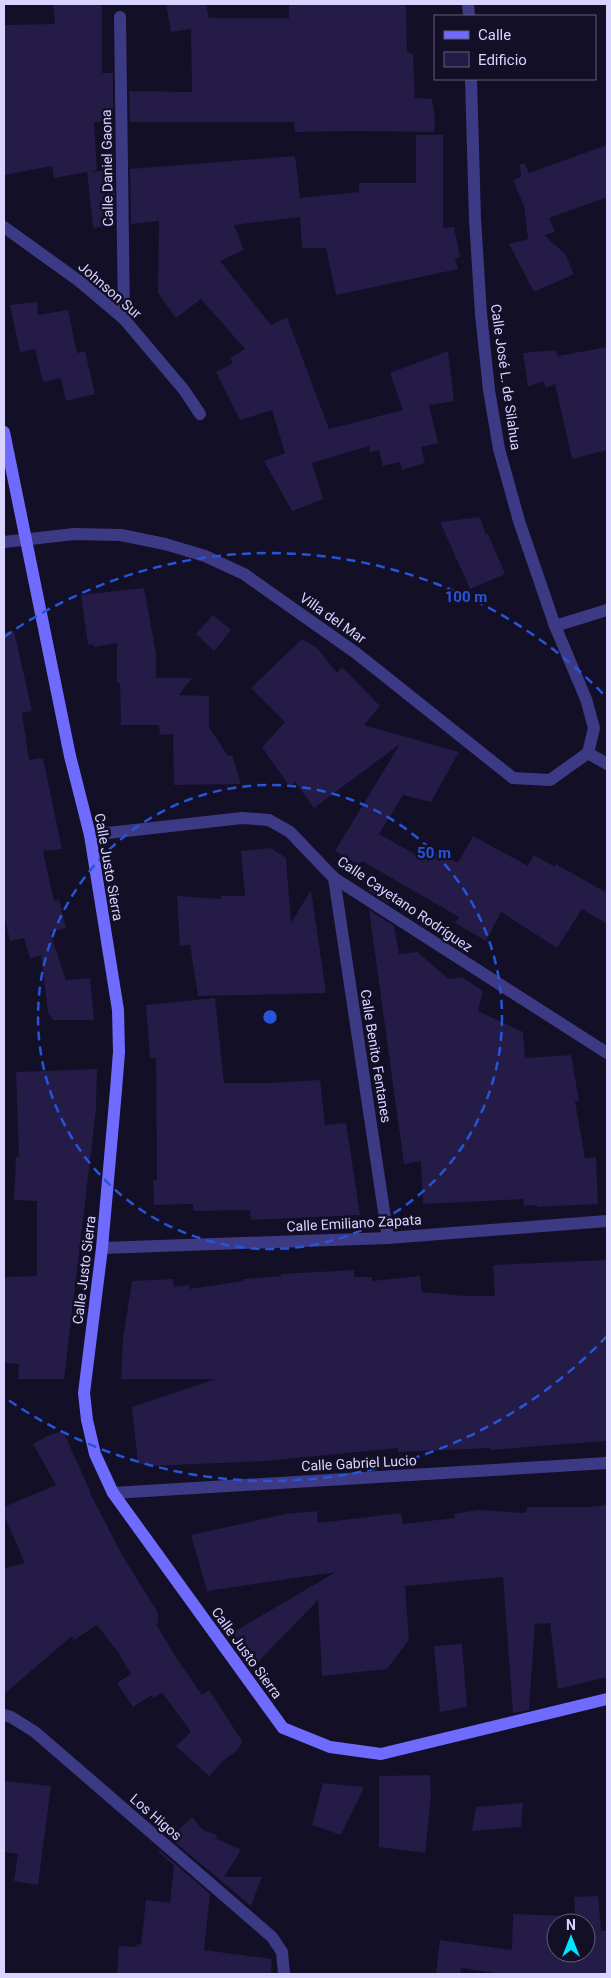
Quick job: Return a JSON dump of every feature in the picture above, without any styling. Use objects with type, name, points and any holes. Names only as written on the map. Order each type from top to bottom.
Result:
[{"type":"street","name":"Calle Daniel Gaona","points":[[120,17],[124,319]]},
{"type":"street","name":"Calle José L. de Silahua","points":[[471,80],[475,219],[481,314],[491,400],[499,448],[519,521],[555,626],[586,698],[594,728],[588,752]]},
{"type":"street","name":"Johnson Sur","points":[[4,228],[79,281],[124,319],[184,390],[200,414]]},
{"type":"street","name":"Calle Justo Sierra","points":[[4,432],[24,538],[70,756],[90,835],[118,1010],[119,1044],[102,1248],[84,1393],[87,1420],[95,1454],[113,1493],[283,1728],[330,1748],[381,1754],[607,1699]]},
{"type":"street","name":"Villa del Mar","points":[[4,542],[24,538],[74,534],[121,536],[165,544],[205,556],[244,574],[356,653],[514,778],[550,780],[588,752]]},
{"type":"street","points":[[555,626],[607,610]]},
{"type":"street","points":[[588,752],[607,764]]},
{"type":"street","name":"Calle Cayetano Rodríguez","points":[[90,835],[242,818],[269,820],[290,832],[334,878],[607,1053]]},
{"type":"street","name":"Calle Benito Fentanes","points":[[334,878],[388,1238]]},
{"type":"street","name":"Calle Emiliano Zapata","points":[[102,1248],[388,1238],[607,1221]]},
{"type":"street","name":"Calle Gabriel Lucio","points":[[113,1493],[607,1463]]},
{"type":"street","name":"Los Higos","points":[[4,1715],[11,1717],[35,1732],[272,1937],[282,1952],[284,1974]]},
{"type":"building","points":[[53,4],[102,4],[102,73],[113,73],[113,122],[94,122],[97,170],[91,172],[114,170],[115,225],[93,228],[87,172],[54,178],[52,166],[4,175],[4,25],[55,24]]},
{"type":"building","points":[[166,4],[206,4],[209,18],[289,18],[289,4],[406,4],[407,52],[413,54],[415,98],[432,99],[435,119],[434,132],[295,132],[294,122],[130,122],[129,91],[192,92],[191,29],[171,32]]},
{"type":"building","points":[[416,135],[443,135],[443,228],[454,227],[460,257],[455,259],[458,269],[336,295],[326,248],[302,248],[300,217],[234,225],[244,250],[220,261],[271,325],[287,317],[329,429],[403,410],[390,373],[448,351],[454,401],[429,405],[438,443],[421,447],[425,463],[402,470],[400,462],[383,466],[379,450],[370,452],[369,446],[312,463],[323,499],[292,511],[264,461],[285,453],[272,410],[240,420],[216,372],[233,363],[230,358],[245,349],[201,299],[176,318],[158,293],[159,221],[131,224],[130,169],[295,156],[300,198],[359,192],[359,183],[416,183]]},
{"type":"building","points":[[607,145],[607,197],[549,218],[555,232],[544,235],[565,254],[574,274],[534,292],[509,244],[528,239],[524,206],[513,180],[521,177],[520,165],[524,163],[529,173]]},
{"type":"building","points":[[37,302],[38,315],[68,310],[77,353],[85,351],[95,394],[66,401],[61,378],[43,382],[35,349],[20,352],[10,305]]},
{"type":"building","points":[[607,347],[607,450],[572,459],[555,384],[546,388],[543,381],[528,387],[523,353],[555,350],[558,356]]},
{"type":"building","points":[[480,517],[486,535],[488,534],[505,574],[470,589],[440,522]]},
{"type":"building","points":[[144,588],[156,653],[156,678],[192,678],[179,695],[209,696],[209,727],[228,756],[232,755],[241,784],[174,785],[173,734],[160,735],[159,725],[121,725],[120,683],[117,683],[117,643],[94,647],[93,644],[88,645],[81,595]]},
{"type":"building","points":[[213,615],[231,630],[214,651],[196,634]]},
{"type":"building","points":[[14,631],[32,711],[22,713],[29,760],[43,758],[62,849],[43,851],[54,901],[59,900],[66,928],[50,932],[66,980],[90,978],[94,1020],[53,1020],[48,1012],[41,955],[30,959],[24,938],[10,941],[4,915],[4,632]]},
{"type":"building","points":[[302,639],[317,648],[337,673],[342,667],[380,706],[364,725],[459,752],[431,802],[403,795],[379,834],[424,859],[431,847],[458,863],[473,836],[528,866],[534,855],[555,867],[556,864],[607,893],[607,924],[582,909],[557,948],[501,912],[486,941],[455,923],[459,917],[362,861],[359,865],[335,851],[400,744],[314,808],[295,782],[290,787],[262,747],[285,722],[251,688]]},
{"type":"building","points":[[271,848],[286,858],[291,923],[311,890],[326,993],[198,996],[190,945],[180,946],[177,896],[221,899],[221,896],[245,896],[241,851]]},
{"type":"building","points":[[386,887],[389,904],[368,890]]},
{"type":"building","points":[[369,910],[394,926],[399,954],[417,952],[449,979],[462,977],[483,991],[478,1011],[523,1032],[525,1058],[571,1055],[579,1101],[575,1101],[585,1158],[596,1157],[598,1204],[537,1207],[537,1205],[524,1206],[523,1199],[423,1204],[421,1161],[404,1164]]},
{"type":"building","points":[[215,998],[224,1083],[320,1080],[325,1125],[346,1123],[360,1215],[251,1220],[250,1210],[193,1211],[193,1204],[154,1205],[153,1180],[157,1180],[156,1058],[150,1058],[146,1005]]},
{"type":"building","points":[[97,1069],[96,1110],[64,1379],[18,1379],[19,1364],[4,1363],[4,1277],[37,1276],[37,1201],[14,1200],[16,1157],[19,1157],[16,1072]]},
{"type":"building","points":[[607,1260],[607,1441],[490,1450],[490,1448],[398,1452],[398,1448],[266,1461],[148,1466],[138,1463],[132,1407],[216,1379],[121,1379],[123,1339],[132,1281],[173,1279],[174,1287],[189,1285],[190,1289],[243,1281],[243,1279],[281,1276],[281,1274],[354,1270],[354,1277],[372,1277],[372,1281],[420,1276],[422,1292],[465,1296],[495,1296],[493,1265]]},
{"type":"building","points":[[63,1431],[89,1491],[122,1555],[158,1613],[158,1623],[156,1624],[202,1695],[209,1690],[242,1741],[238,1750],[225,1759],[209,1776],[176,1746],[191,1732],[162,1692],[154,1698],[152,1695],[133,1707],[117,1683],[131,1674],[118,1652],[97,1625],[74,1640],[72,1636],[4,1694],[4,1568],[25,1563],[4,1515],[4,1507],[56,1485],[33,1444],[47,1436]]},
{"type":"building","points":[[607,1505],[607,1677],[558,1689],[550,1623],[535,1624],[529,1710],[513,1713],[503,1577],[405,1586],[409,1640],[387,1669],[322,1676],[318,1600],[258,1662],[232,1633],[336,1572],[207,1591],[191,1535],[286,1514],[317,1511],[318,1523],[401,1513],[403,1524],[455,1518],[454,1514],[478,1510],[525,1513],[528,1507],[590,1507]]},
{"type":"building","points":[[462,1644],[467,1707],[440,1712],[434,1646]]},
{"type":"building","points":[[430,1775],[431,1795],[425,1853],[379,1847],[379,1776]]},
{"type":"building","points":[[4,1781],[51,1786],[38,1885],[14,1881],[18,1854],[4,1852]]},
{"type":"building","points":[[323,1783],[364,1787],[341,1835],[312,1825]]},
{"type":"building","points":[[523,1803],[521,1827],[472,1831],[476,1807]]},
{"type":"building","points":[[192,1817],[203,1830],[217,1835],[215,1838],[241,1850],[224,1877],[262,1877],[251,1906],[170,1838]]},
{"type":"building","points":[[159,1850],[210,1894],[204,1950],[272,1959],[271,1974],[117,1974],[119,1946],[137,1947],[137,1944],[141,1945],[146,1900],[170,1903],[174,1866]]},
{"type":"building","points":[[598,1896],[601,1931],[607,1931],[607,1974],[502,1974],[461,1968],[460,1974],[436,1974],[440,1940],[512,1950],[513,1914],[546,1915],[546,1963],[596,1963],[596,1913],[575,1913],[574,1897]]}]
